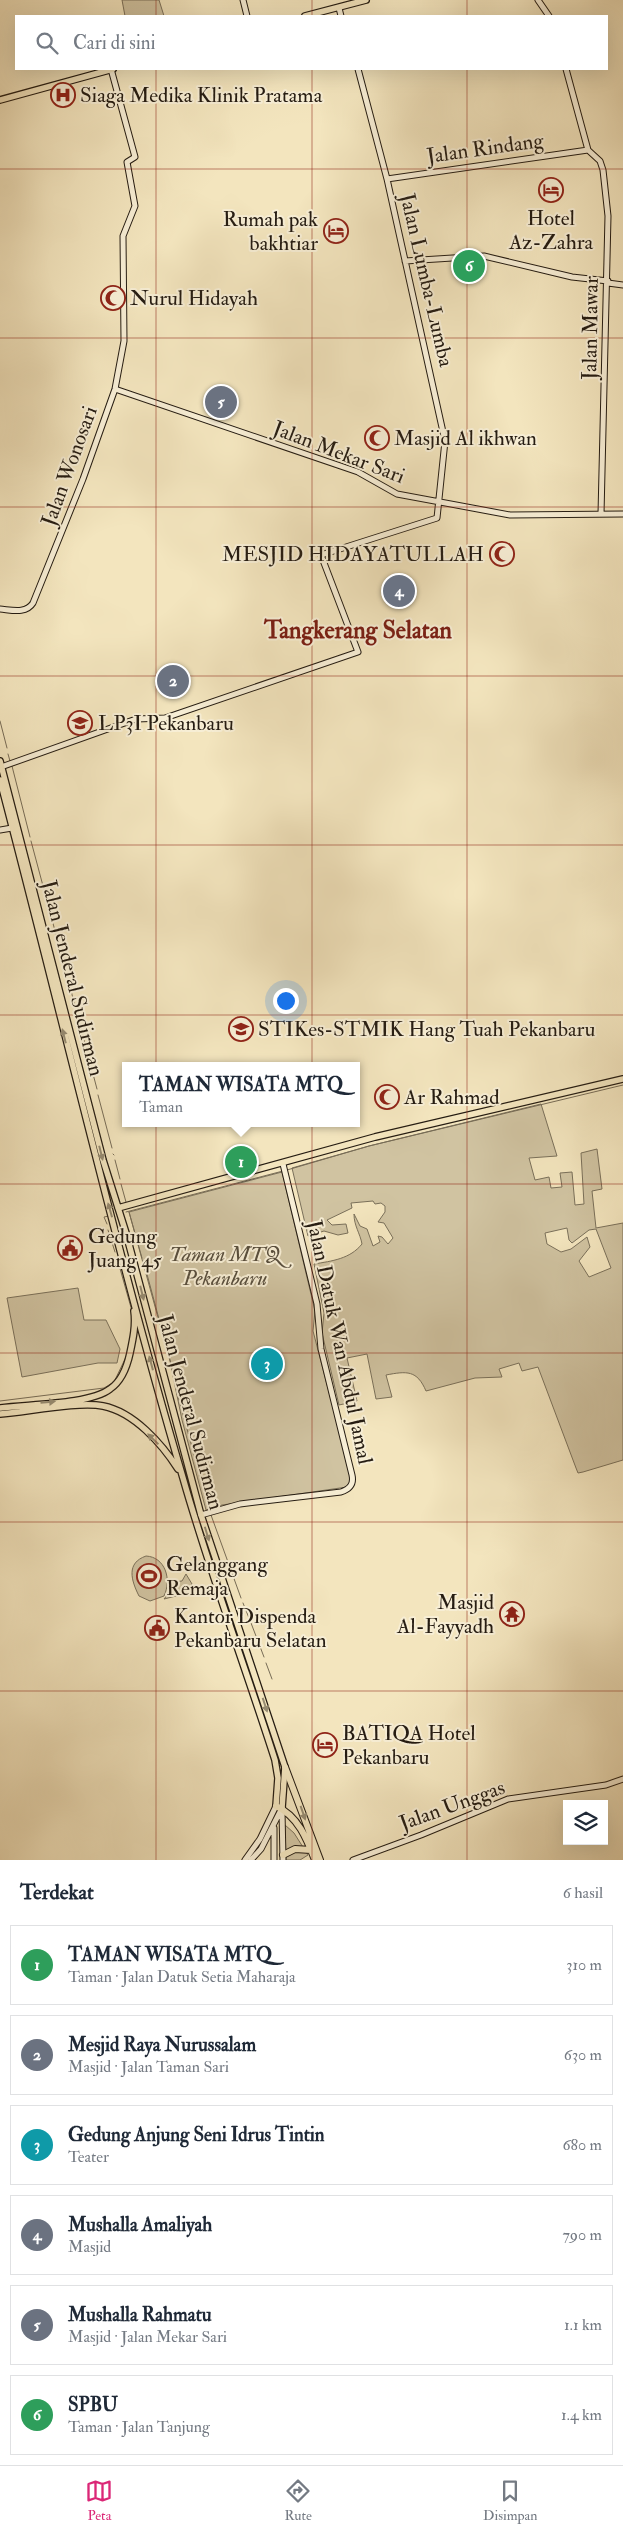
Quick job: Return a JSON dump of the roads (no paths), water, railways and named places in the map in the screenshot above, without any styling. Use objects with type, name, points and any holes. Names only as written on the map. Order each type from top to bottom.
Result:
[{"type":"highway","points":[[285,1767],[320,1860]]},
{"type":"highway","points":[[279,1807],[300,1826],[315,1860]]},
{"type":"highway","points":[[283,1857],[295,1849],[311,1850]]},
{"type":"main road","points":[[309,15],[366,0]]},
{"type":"main road","points":[[0,100],[108,70]]},
{"type":"main road","name":"Jalan Jenderal Sudirman","points":[[1,764],[103,1160],[118,1208],[201,1515],[285,1767],[279,1807]]},
{"type":"main road","name":"Jalan Jenderal Sudirman","points":[[0,780],[56,1005],[183,1478],[241,1661],[277,1766],[279,1807]]},
{"type":"main road","points":[[56,1005],[63,1004]]},
{"type":"main road","points":[[118,1208],[284,1168],[376,1137],[623,1079]]},
{"type":"main road","points":[[0,1408],[88,1399],[112,1388],[125,1369],[131,1348],[135,1324],[132,1290]]},
{"type":"main road","points":[[157,1385],[166,1383]]},
{"type":"main road","points":[[161,1397],[169,1395]]},
{"type":"main road","points":[[0,1414],[88,1405],[108,1407],[124,1414],[140,1426],[172,1461],[183,1478]]},
{"type":"main road","points":[[241,1661],[250,1659]]},
{"type":"street","points":[[243,0],[247,15]]},
{"type":"street","points":[[538,0],[548,15]]},
{"type":"street","points":[[339,8],[341,15]]},
{"type":"street","name":"Jalan Wonosari","points":[[0,609],[22,610],[29,608],[33,603],[80,485],[115,389],[124,341],[123,236],[135,206],[127,162],[135,157],[112,70]]},
{"type":"street","name":"Jalan Lumba-Lumba","points":[[358,70],[387,179],[426,348],[445,441],[440,502]]},
{"type":"street","points":[[566,70],[588,150]]},
{"type":"street","name":"Jalan Rindang","points":[[387,179],[588,150]]},
{"type":"street","name":"Jalan Mawar","points":[[588,150],[600,160],[608,209],[608,282],[604,322],[606,374],[602,514]]},
{"type":"street","points":[[405,261],[484,256],[572,277],[623,285]]},
{"type":"street","name":"Jalan Mekar Sari","points":[[115,389],[363,474],[397,494],[510,514],[623,514]]},
{"type":"street","points":[[1,764],[136,719],[165,718],[358,652],[321,555],[432,522],[438,518],[440,502]]},
{"type":"street","points":[[0,830],[12,828]]},
{"type":"street","name":"Jalan Datuk Wan Abdul Jamal","points":[[201,1515],[240,1504],[341,1492],[350,1488],[352,1484],[352,1475],[319,1342],[318,1311],[314,1288],[284,1168]]},
{"type":"street","name":"Jalan Unggas","points":[[353,1860],[421,1835],[508,1799],[606,1785],[623,1779]]},
{"type":"street","points":[[251,1860],[261,1849],[274,1826],[279,1807]]},
{"type":"street","points":[[279,1807],[283,1857]]},
{"type":"street","points":[[245,1860],[279,1807]]},
{"type":"street","points":[[274,1826],[274,1857]]},
{"type":"street","points":[[261,1849],[269,1849],[274,1857]]},
{"type":"waterway","points":[[0,721],[7,748]]},
{"type":"waterway","points":[[8,754],[10,761]]},
{"type":"waterway","points":[[12,766],[30,837]]},
{"type":"waterway","points":[[31,841],[58,942]]},
{"type":"waterway","points":[[61,953],[97,1089]]},
{"type":"waterway","points":[[287,1170],[369,1146],[623,1085]]},
{"type":"waterway","points":[[98,1095],[112,1148]]},
{"type":"waterway","points":[[115,1160],[120,1179]]},
{"type":"waterway","points":[[126,1212],[283,1171]]},
{"type":"waterway","points":[[121,1184],[126,1202]]},
{"type":"waterway","points":[[129,1212],[142,1258]]},
{"type":"waterway","points":[[107,1224],[104,1217],[109,1216]]},
{"type":"waterway","points":[[108,1230],[115,1252]]},
{"type":"waterway","points":[[117,1258],[132,1311]]},
{"type":"waterway","points":[[144,1263],[174,1375]]},
{"type":"waterway","points":[[0,1401],[104,1388],[114,1382],[126,1357]]},
{"type":"waterway","points":[[178,1396],[209,1509]]},
{"type":"waterway","points":[[211,1515],[241,1598]]},
{"type":"waterway","points":[[243,1603],[249,1618]]},
{"type":"waterway","points":[[251,1623],[264,1657]]},
{"type":"waterway","points":[[266,1663],[272,1679]]},
{"type":"place","name":"Siaga Medika Klinik Pratama","points":[[63,95]]},
{"type":"place","name":"Hotel Az-Zahra","points":[[551,190]]},
{"type":"place","name":"Rumah pak bakhtiar","points":[[336,231]]},
{"type":"place","name":"SPBU","points":[[469,266]]},
{"type":"place","name":"Nurul Hidayah","points":[[113,298]]},
{"type":"place","name":"Mushalla Rahmatu","points":[[221,402]]},
{"type":"place","name":"Masjid Al ikhwan","points":[[377,438]]},
{"type":"place","name":"MESJID HIDAYATULLAH","points":[[502,554]]},
{"type":"place","name":"Mushalla Amaliyah","points":[[399,591]]},
{"type":"place","name":"Mesjid Raya Nurussalam","points":[[173,681]]},
{"type":"place","name":"LP3I Pekanbaru","points":[[80,723]]},
{"type":"place","name":"STIKes-STMIK Hang Tuah Pekanbaru","points":[[241,1029]]},
{"type":"place","name":"Ar Rahmad","points":[[387,1097]]},
{"type":"place","name":"TAMAN WISATA MTQ","points":[[241,1162]]},
{"type":"place","name":"Gedung Juang 45","points":[[70,1248]]},
{"type":"place","name":"Gedung Anjung Seni Idrus Tintin","points":[[267,1364]]},
{"type":"place","name":"Gelanggang Remaja","points":[[149,1576]]},
{"type":"place","name":"Masjid Al-Fayyadh","points":[[512,1614]]},
{"type":"place","name":"Kantor Dispenda Pekanbaru Selatan","points":[[157,1628]]},
{"type":"place","name":"BATIQA Hotel Pekanbaru","points":[[325,1745]]},
{"type":"district","name":"Tangkerang Selatan","points":[[358,630]]},
{"type":"park label","name":"Taman MTQ Pekanbaru","points":[[225,1266]]}]
